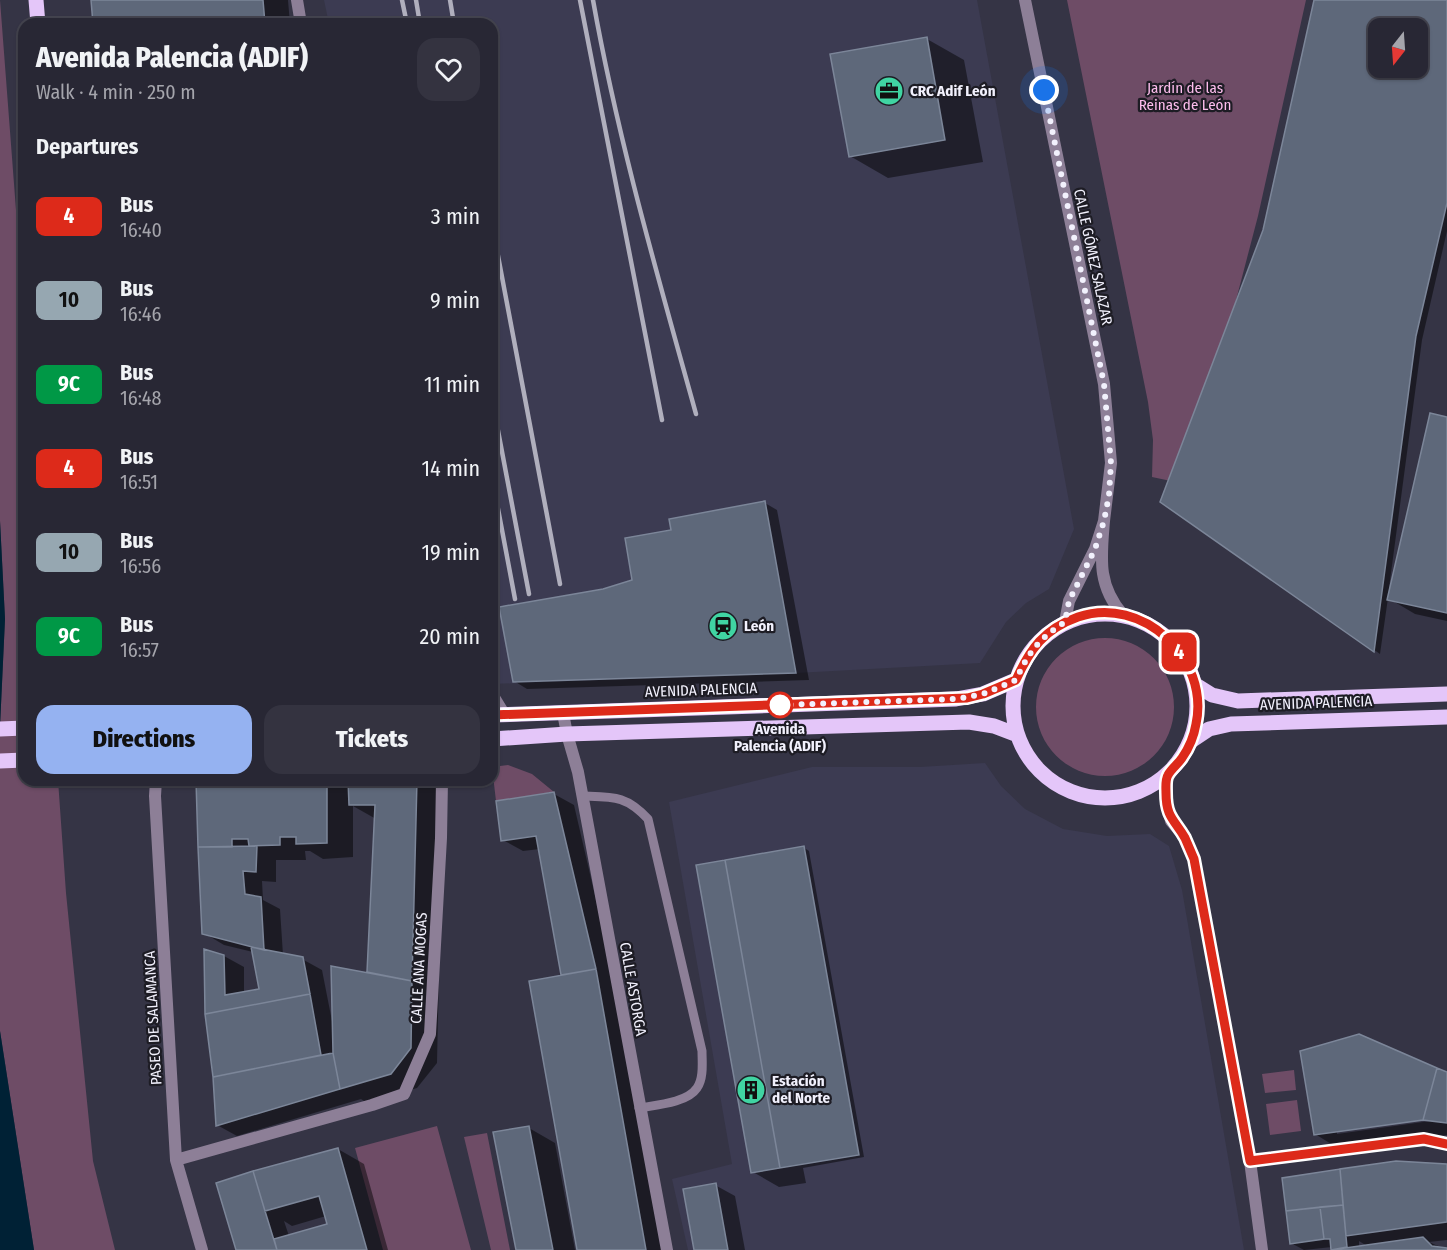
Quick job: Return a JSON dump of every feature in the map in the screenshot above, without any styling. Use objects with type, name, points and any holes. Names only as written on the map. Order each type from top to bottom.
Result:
[{"type":"main road","points":[[36,0],[38,18]]},
{"type":"main road","points":[[1104,613],[1123,615],[1148,624],[1170,639],[1186,660],[1196,685],[1198,704],[1196,723],[1191,741],[1183,756],[1167,777],[1155,785],[1137,793],[1112,798],[1085,796],[1061,787],[1040,771],[1024,750],[1015,734],[1012,702],[1016,680],[1027,656],[1038,642],[1065,622],[1084,615],[1104,613]]},
{"type":"main road","name":"AVENIDA PALENCIA","points":[[499,715],[956,699],[983,694],[1016,680]]},
{"type":"main road","name":"AVENIDA PALENCIA","points":[[1196,685],[1212,695],[1238,701],[1447,694]]},
{"type":"main road","name":"AVENIDA PALENCIA","points":[[1191,741],[1209,729],[1231,724],[1447,717]]},
{"type":"main road","points":[[498,740],[567,734],[969,722],[994,726],[1015,734]]},
{"type":"main road","points":[[0,729],[18,728]]},
{"type":"main road","points":[[0,760],[18,760]]},
{"type":"street","points":[[297,0],[300,18]]},
{"type":"street","name":"CALLE GÓMEZ SALAZAR","points":[[1025,0],[1104,384],[1111,463],[1101,554],[1103,581],[1109,596],[1123,615]]},
{"type":"street","name":"CALLE GÓMEZ SALAZAR","points":[[1065,622],[1069,601],[1095,549],[1104,521]]},
{"type":"street","name":"CALLE ASTORGA","points":[[563,713],[578,772],[667,1250]]},
{"type":"street","points":[[1167,777],[1167,805],[1172,821],[1184,836],[1194,859],[1250,1161],[1262,1250]]},
{"type":"street","name":"PASEO DE SALAMANCA","points":[[155,786],[154,796],[176,1160],[202,1250]]},
{"type":"street","name":"CALLE ANA MOGAS","points":[[176,1160],[404,1094],[430,1034],[442,786]]},
{"type":"street","points":[[1250,1161],[1424,1139],[1447,1144]]},
{"type":"lane","points":[[582,796],[625,800],[648,819],[702,1051],[703,1071],[697,1088],[680,1100],[639,1108]]},
{"type":"shaded area","points":[[324,0],[977,0],[1074,529],[1049,589],[1026,603],[1006,622],[980,663],[796,673],[498,684],[498,18],[328,18]]},
{"type":"shaded area","points":[[0,521],[5,619],[0,726]]},
{"type":"shaded area","points":[[985,763],[1001,786],[1025,809],[1063,829],[1107,836],[1150,834],[1169,846],[1182,890],[1244,1250],[688,1250],[672,1179],[732,1164],[669,802],[812,767],[920,767]]},
{"type":"shaded area","points":[[0,1031],[34,1250],[0,1250]]},
{"type":"green space","points":[[0,0],[18,236],[18,786],[58,786],[66,893],[93,1161],[115,1250],[34,1250],[0,1031],[0,726],[5,619],[0,521]]},
{"type":"green space","name":"Jardín de las Reinas de León","points":[[1067,0],[1306,0],[1258,216],[1185,484],[1152,477],[1153,440],[1148,402]]},
{"type":"green space","points":[[1105,638],[1132,643],[1144,649],[1154,658],[1163,668],[1169,680],[1174,707],[1169,734],[1163,746],[1154,756],[1144,765],[1132,771],[1105,776],[1078,771],[1066,765],[1056,756],[1047,746],[1041,734],[1036,707],[1041,680],[1047,668],[1056,658],[1066,649],[1078,643]]},
{"type":"green space","points":[[508,765],[532,774],[554,792],[496,801],[494,786],[498,786],[498,766]]},
{"type":"green space","points":[[1294,1070],[1296,1090],[1265,1093],[1262,1074]]},
{"type":"green space","points":[[1297,1100],[1301,1131],[1270,1135],[1266,1104]]},
{"type":"green space","points":[[437,1126],[471,1250],[383,1250],[355,1148]]},
{"type":"green space","points":[[487,1133],[510,1250],[491,1250],[464,1137]]},
{"type":"building","points":[[91,0],[263,0],[264,18],[92,18]]},
{"type":"building","points":[[1314,0],[1447,0],[1447,203],[1416,336],[1374,652],[1160,502],[1263,230]]},
{"type":"building","points":[[927,37],[945,140],[849,157],[830,54]]},
{"type":"building","points":[[1430,413],[1447,417],[1447,613],[1387,600]]},
{"type":"building","name":"León","points":[[765,501],[796,673],[513,682],[499,607],[603,589],[632,580],[625,538],[671,530],[669,519]]},
{"type":"building","points":[[196,786],[327,786],[327,843],[296,844],[296,837],[280,837],[280,845],[249,846],[248,839],[232,839],[232,847],[198,847]]},
{"type":"building","points":[[348,786],[417,786],[412,981],[367,972],[375,805],[349,805]]},
{"type":"building","points":[[554,792],[596,969],[561,975],[536,836],[501,841],[496,801]]},
{"type":"building","points":[[257,846],[256,872],[243,871],[245,894],[261,897],[264,950],[202,934],[198,847]]},
{"type":"building","points":[[804,846],[859,1155],[780,1168],[725,860]]},
{"type":"building","name":"Estación del Norte","points":[[725,860],[780,1168],[751,1173],[696,865]]},
{"type":"building","points":[[251,947],[303,957],[310,994],[205,1014],[204,949],[224,955],[225,995],[259,989]]},
{"type":"building","points":[[331,966],[412,981],[411,1048],[391,1074],[340,1089],[333,1053]]},
{"type":"building","points":[[596,969],[646,1250],[577,1250],[529,981]]},
{"type":"building","points":[[310,994],[321,1055],[213,1077],[205,1014]]},
{"type":"building","points":[[1359,1034],[1437,1068],[1423,1120],[1314,1135],[1300,1051]]},
{"type":"building","points":[[333,1053],[340,1089],[216,1126],[213,1077]]},
{"type":"building","points":[[1437,1068],[1447,1072],[1447,1123],[1423,1120]]},
{"type":"building","points":[[529,1126],[553,1250],[516,1250],[493,1132]]},
{"type":"building","points":[[338,1148],[367,1250],[277,1250],[274,1239],[327,1224],[319,1196],[265,1211],[253,1171]]},
{"type":"building","points":[[1396,1161],[1447,1164],[1447,1222],[1346,1236],[1340,1169]]},
{"type":"building","points":[[1340,1169],[1343,1205],[1286,1211],[1282,1178]]},
{"type":"building","points":[[253,1171],[277,1250],[236,1250],[216,1183]]},
{"type":"building","points":[[716,1183],[728,1250],[694,1250],[683,1189]]},
{"type":"building","points":[[1343,1205],[1347,1247],[1331,1250],[1330,1239],[1324,1239],[1320,1207]]},
{"type":"building","points":[[1320,1207],[1324,1239],[1290,1244],[1286,1211]]},
{"type":"building","points":[[1423,1237],[1432,1246],[1447,1248],[1447,1250],[1331,1250]]},
{"type":"railway","points":[[402,0],[406,18]]},
{"type":"railway","points":[[416,0],[419,18]]},
{"type":"railway","points":[[450,0],[453,18]]},
{"type":"railway","points":[[580,0],[662,420]]},
{"type":"railway","points":[[593,0],[614,104],[653,260],[696,414]]},
{"type":"railway","points":[[498,256],[560,584]]},
{"type":"railway","points":[[498,431],[529,594]]},
{"type":"railway","points":[[498,509],[515,599]]},
{"type":"bus line","name":"4","points":[[498,715],[967,698],[1016,680],[1027,656],[1035,646],[1044,636],[1065,622],[1084,615],[1104,613],[1123,615],[1148,624],[1170,639],[1186,660],[1196,685],[1198,704],[1196,723],[1191,741],[1183,756],[1167,777],[1167,805],[1172,821],[1184,836],[1194,859],[1250,1161],[1424,1139],[1447,1144]]},
{"type":"place","name":"CRC Adif León","points":[[889,91]]},
{"type":"place","name":"León","points":[[723,626]]},
{"type":"place","name":"Avenida Palencia (ADIF)","points":[[780,705]]},
{"type":"place","name":"Estación del Norte","points":[[751,1090]]},
{"type":"route","points":[[780,705],[956,699],[983,694],[1016,680],[1027,656],[1035,646],[1044,636],[1065,622],[1074,588],[1095,549],[1104,521],[1109,495],[1111,463],[1104,384],[1044,90]]}]
